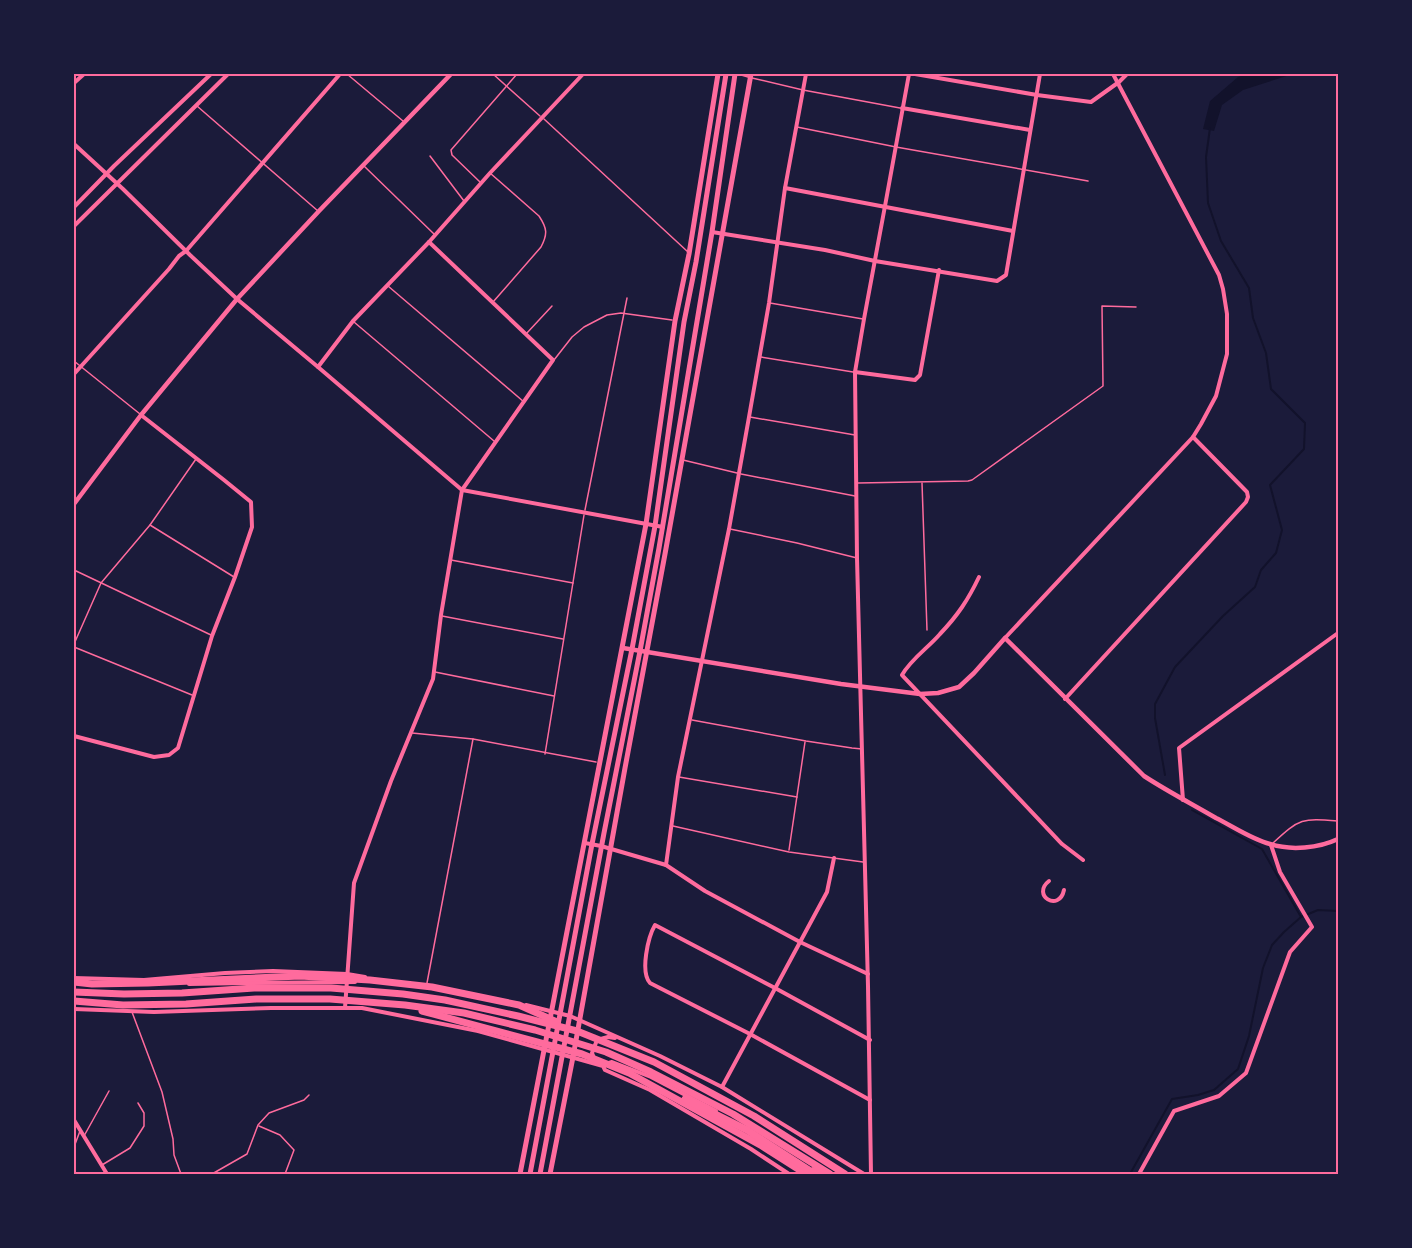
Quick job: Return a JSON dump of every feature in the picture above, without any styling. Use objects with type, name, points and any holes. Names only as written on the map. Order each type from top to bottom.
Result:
[{"type":"highway","points":[[74,982],[148,983],[300,976],[412,984],[519,1005],[654,1062],[754,1116],[847,1174]]},
{"type":"highway","points":[[74,992],[124,994],[254,988],[331,988],[403,994],[484,1008],[577,1031]]},
{"type":"highway","points":[[74,1001],[123,1005],[186,1004],[256,999],[330,999],[405,1005],[464,1013],[535,1030],[606,1052],[733,1114],[830,1174]]},
{"type":"highway","points":[[405,1005],[582,1054],[629,1073],[762,1146],[806,1174]]},
{"type":"highway","points":[[599,1065],[640,1080]]},
{"type":"highway","points":[[652,1084],[747,1130],[815,1174]]},
{"type":"main road","points":[[530,1174],[560,1013],[599,763],[646,524],[675,321],[689,254],[718,74]]},
{"type":"main road","points":[[520,1174],[543,1049],[632,649],[655,526],[684,322],[696,262],[726,74]]},
{"type":"main road","points":[[540,1174],[616,766],[640,651],[712,232],[736,74]]},
{"type":"main road","points":[[550,1174],[648,652],[751,75]]},
{"type":"street","points":[[74,83],[84,74]]},
{"type":"street","points":[[74,207],[211,74]]},
{"type":"street","points":[[74,226],[228,74]]},
{"type":"street","points":[[74,374],[179,256],[186,251],[340,74]]},
{"type":"street","points":[[74,504],[141,415],[237,299],[451,74]]},
{"type":"street","points":[[318,367],[353,321],[583,74]]},
{"type":"street","points":[[666,865],[678,777],[729,529],[760,356],[785,188],[806,74]]},
{"type":"street","points":[[871,1174],[855,372],[909,74]]},
{"type":"street","points":[[915,74],[1090,102],[1127,74]]},
{"type":"street","points":[[712,232],[998,281],[1006,275],[1040,74]]},
{"type":"street","points":[[623,648],[860,687],[920,694],[938,693],[959,687],[1193,437],[1216,396],[1227,354],[1227,314],[1223,289],[1212,260],[1113,74]]},
{"type":"street","points":[[902,108],[1030,130]]},
{"type":"street","points":[[74,144],[237,299],[462,490],[670,529]]},
{"type":"street","points":[[785,188],[1013,231]]},
{"type":"street","points":[[345,1008],[354,883],[434,672],[462,490],[553,360],[429,242]]},
{"type":"street","points":[[855,372],[915,380],[920,375],[939,270]]},
{"type":"street","points":[[74,736],[159,757],[169,755],[180,744],[212,636],[252,527],[250,502],[141,415]]},
{"type":"street","points":[[1065,699],[1246,502],[1247,492],[1193,437]]},
{"type":"street","points":[[979,577],[963,607],[902,675],[1062,844],[1083,860]]},
{"type":"street","points":[[1183,800],[1179,748],[1338,633]]},
{"type":"street","points":[[1005,638],[1144,776],[1183,800],[1242,832],[1270,844],[1291,848],[1329,844],[1338,839]]},
{"type":"street","points":[[588,844],[666,865],[705,891],[800,942],[868,974]]},
{"type":"street","points":[[1139,1174],[1174,1111],[1219,1096],[1246,1073],[1290,952],[1312,927],[1280,872],[1270,844]]},
{"type":"street","points":[[722,1087],[827,892],[834,858]]},
{"type":"street","points":[[1049,881],[1043,889],[1044,896],[1049,900],[1059,900],[1064,890]]},
{"type":"street","points":[[870,1040],[655,925],[649,941],[646,965],[647,979],[650,983],[871,1100]]},
{"type":"street","points":[[74,982],[144,980],[273,971],[347,974],[481,995],[552,1011],[580,1020],[722,1087],[864,1174]]},
{"type":"street","points":[[74,982],[389,981]]},
{"type":"street","points":[[74,1010],[154,1012],[362,1008],[478,1031],[599,1065],[612,1062],[651,1077],[748,1127],[822,1174]]},
{"type":"street","points":[[619,1039],[597,1040],[592,1053],[605,1070],[650,1090],[789,1174]]},
{"type":"street","points":[[74,1120],[107,1174]]},
{"type":"lane","points":[[346,74],[404,122]]},
{"type":"lane","points":[[494,74],[689,254]]},
{"type":"lane","points":[[481,183],[452,155],[451,150],[517,74]]},
{"type":"lane","points":[[736,74],[751,75],[803,90],[902,108]]},
{"type":"lane","points":[[195,105],[319,211]]},
{"type":"lane","points":[[796,127],[1088,181]]},
{"type":"lane","points":[[430,156],[464,202]]},
{"type":"lane","points":[[364,165],[435,235]]},
{"type":"lane","points":[[490,173],[539,216],[545,225],[546,238],[541,247],[492,303]]},
{"type":"lane","points":[[387,285],[524,402]]},
{"type":"lane","points":[[545,754],[585,513],[627,298]]},
{"type":"lane","points":[[769,303],[864,319]]},
{"type":"lane","points":[[525,334],[552,306]]},
{"type":"lane","points":[[856,483],[972,480],[1103,386],[1102,306],[1136,307]]},
{"type":"lane","points":[[553,360],[572,337],[584,327],[607,315],[625,313],[675,321]]},
{"type":"lane","points":[[353,321],[495,442]]},
{"type":"lane","points":[[760,356],[855,372]]},
{"type":"lane","points":[[74,361],[141,415]]},
{"type":"lane","points":[[749,417],[856,435]]},
{"type":"lane","points":[[195,696],[74,646],[101,583],[150,525],[196,459]]},
{"type":"lane","points":[[683,460],[739,474],[856,496]]},
{"type":"lane","points":[[922,482],[927,630]]},
{"type":"lane","points":[[150,525],[235,577]]},
{"type":"lane","points":[[729,529],[857,558]]},
{"type":"lane","points":[[450,560],[573,583]]},
{"type":"lane","points":[[74,570],[212,636]]},
{"type":"lane","points":[[441,615],[563,639]]},
{"type":"lane","points":[[434,672],[554,696]]},
{"type":"lane","points":[[689,720],[806,741],[862,748]]},
{"type":"lane","points":[[411,732],[473,739],[625,768]]},
{"type":"lane","points":[[427,986],[473,739]]},
{"type":"lane","points":[[789,852],[806,741]]},
{"type":"lane","points":[[678,777],[797,797]]},
{"type":"lane","points":[[1270,844],[1289,827],[1301,820],[1338,821]]},
{"type":"lane","points":[[672,826],[789,852],[864,862]]},
{"type":"lane","points":[[132,1011],[162,1092],[173,1139],[174,1155],[181,1174]]},
{"type":"lane","points":[[84,1137],[109,1091]]},
{"type":"lane","points":[[212,1174],[247,1154],[258,1125],[269,1113],[304,1100],[309,1095]]},
{"type":"lane","points":[[101,1165],[130,1148],[144,1126],[144,1113],[138,1103]]},
{"type":"lane","points":[[258,1125],[280,1136],[294,1150],[285,1174]]},
{"type":"lane","points":[[74,1147],[80,1130]]},
{"type":"shaded area","points":[[1247,74],[1293,74],[1243,90],[1222,105],[1214,131],[1203,129],[1210,101],[1238,77]]},
{"type":"waterway","points":[[1165,775],[1155,718],[1155,704],[1175,667],[1223,616],[1255,587],[1261,570],[1276,553],[1282,530],[1270,485],[1304,449],[1305,423],[1271,389],[1266,353],[1253,318],[1249,288],[1221,241],[1208,203],[1206,157],[1210,128]]},
{"type":"waterway","points":[[1192,810],[1262,849],[1301,917]]},
{"type":"waterway","points":[[1130,1174],[1172,1099],[1214,1090],[1238,1069],[1249,1036],[1263,968],[1272,945],[1301,917],[1318,910],[1338,911]]}]
